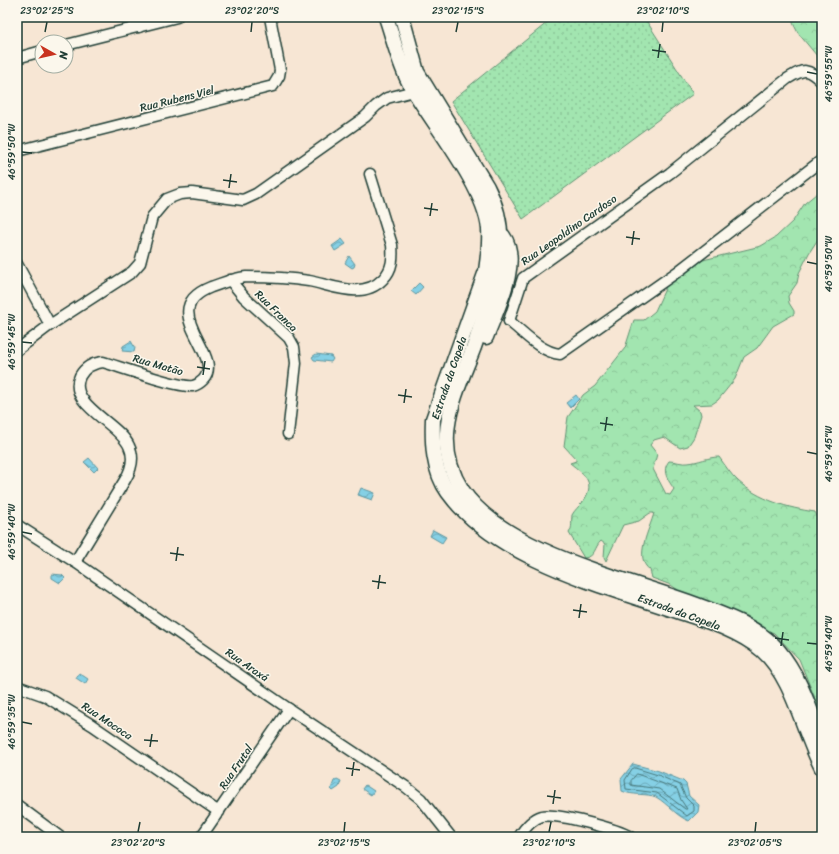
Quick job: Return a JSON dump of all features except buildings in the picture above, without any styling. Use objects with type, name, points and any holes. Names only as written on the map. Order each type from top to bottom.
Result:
[{"type":"main road","name":"Estrada da Capela","points":[[386,17],[402,66],[414,91],[463,165],[482,202],[489,227],[489,249],[486,271],[467,349],[449,411],[446,438],[452,471],[462,490],[496,525],[521,540],[553,555],[679,598],[731,617],[751,627],[778,651],[788,664],[802,690],[822,741]]},
{"type":"main road","name":"Estrada da Capela","points":[[402,17],[418,72],[496,203],[501,232],[501,250],[491,297],[433,419],[432,440],[434,456],[440,475],[448,491],[484,529],[509,546],[590,580],[721,626],[753,644],[763,652],[780,673],[794,700],[812,748],[822,768]]},
{"type":"main road","points":[[467,349],[476,358],[504,293],[511,253],[501,232]]},
{"type":"street","points":[[131,17],[139,27]]},
{"type":"street","points":[[74,43],[177,17]]},
{"type":"street","name":"Rua Rubens Viel","points":[[17,151],[272,86],[279,76],[280,70],[270,17]]},
{"type":"street","points":[[17,58],[34,54]]},
{"type":"street","name":"Rua Leopoldino Cardoso","points":[[509,320],[523,278],[670,173],[794,75],[806,70],[811,72],[822,82]]},
{"type":"street","points":[[17,350],[50,325],[132,272],[138,266],[152,217],[166,199],[180,194],[192,193],[242,200],[256,194],[365,117],[387,98],[414,91]]},
{"type":"street","points":[[491,324],[509,320],[545,350],[560,354],[680,270],[822,160]]},
{"type":"street","name":"Rua Matão","points":[[75,562],[125,480],[130,470],[132,459],[130,448],[125,438],[82,400],[78,385],[79,378],[88,366],[102,362],[186,386],[194,386],[206,377],[208,366],[207,359],[189,321],[189,309],[194,298],[204,290],[230,280],[244,277],[268,277],[308,281],[358,291],[369,289],[378,284],[386,276],[391,266],[393,256],[392,245],[370,174]]},
{"type":"street","points":[[509,261],[523,278]]},
{"type":"street","points":[[17,264],[50,325]]},
{"type":"street","name":"Rua Franca","points":[[230,280],[244,297],[289,338],[294,347],[296,363],[288,434]]},
{"type":"street","name":"Rua Araxá","points":[[17,525],[75,562],[421,799],[451,837]]},
{"type":"street","name":"Rua Mococa","points":[[17,686],[45,696],[92,725],[219,812]]},
{"type":"street","name":"Rua Frutal","points":[[201,837],[289,709]]},
{"type":"street","points":[[17,805],[60,837]]},
{"type":"street","points":[[519,837],[524,829],[534,820],[542,816],[572,819],[630,837]]},
{"type":"green space","points":[[554,17],[644,17],[693,94],[523,219],[451,101]]},
{"type":"green space","points":[[795,17],[822,17],[822,62],[798,33],[793,23]]},
{"type":"green space","points":[[822,189],[822,233],[809,253],[799,273],[797,283],[788,296],[789,303],[794,311],[794,314],[773,326],[757,348],[744,357],[735,379],[718,400],[712,404],[693,405],[700,411],[701,415],[694,437],[688,446],[680,448],[664,437],[654,440],[650,445],[657,454],[653,469],[666,494],[670,495],[674,489],[665,472],[669,461],[686,463],[719,457],[735,479],[746,488],[774,502],[815,512],[822,527],[822,723],[816,701],[799,659],[774,633],[715,610],[683,594],[671,585],[652,578],[650,570],[645,565],[643,551],[646,535],[654,513],[650,513],[639,521],[623,525],[606,561],[604,557],[605,544],[601,541],[591,556],[584,558],[569,533],[572,515],[586,496],[589,490],[589,485],[584,476],[570,463],[576,461],[576,459],[564,446],[568,417],[583,395],[595,386],[625,348],[634,320],[644,320],[655,311],[669,280],[703,260],[761,246],[776,237],[793,221],[805,203]]},
{"type":"water","points":[[342,239],[346,244],[335,251],[332,246]]},
{"type":"water","points":[[349,256],[355,264],[352,268],[345,263]]},
{"type":"water","points":[[419,283],[423,287],[416,295],[411,291]]},
{"type":"water","points":[[131,341],[135,348],[134,352],[122,351],[123,346]]},
{"type":"water","points":[[316,354],[331,356],[333,359],[331,362],[314,360],[312,357]]},
{"type":"water","points":[[576,395],[579,399],[570,408],[566,403]]},
{"type":"water","points":[[89,458],[98,468],[94,472],[84,462]]},
{"type":"water","points":[[361,488],[375,493],[372,500],[358,495]]},
{"type":"water","points":[[433,530],[446,537],[442,543],[430,536]]},
{"type":"water","points":[[52,574],[62,575],[65,578],[60,583],[52,578]]},
{"type":"water","points":[[79,673],[88,679],[85,684],[76,678]]},
{"type":"water","points":[[633,764],[659,771],[683,781],[686,784],[689,796],[699,805],[698,812],[689,821],[684,819],[656,797],[626,793],[622,791],[621,779]]},
{"type":"water","points":[[337,779],[341,781],[339,787],[333,791],[331,789],[334,781]]},
{"type":"water","points":[[365,785],[374,791],[371,795],[362,789]]}]
